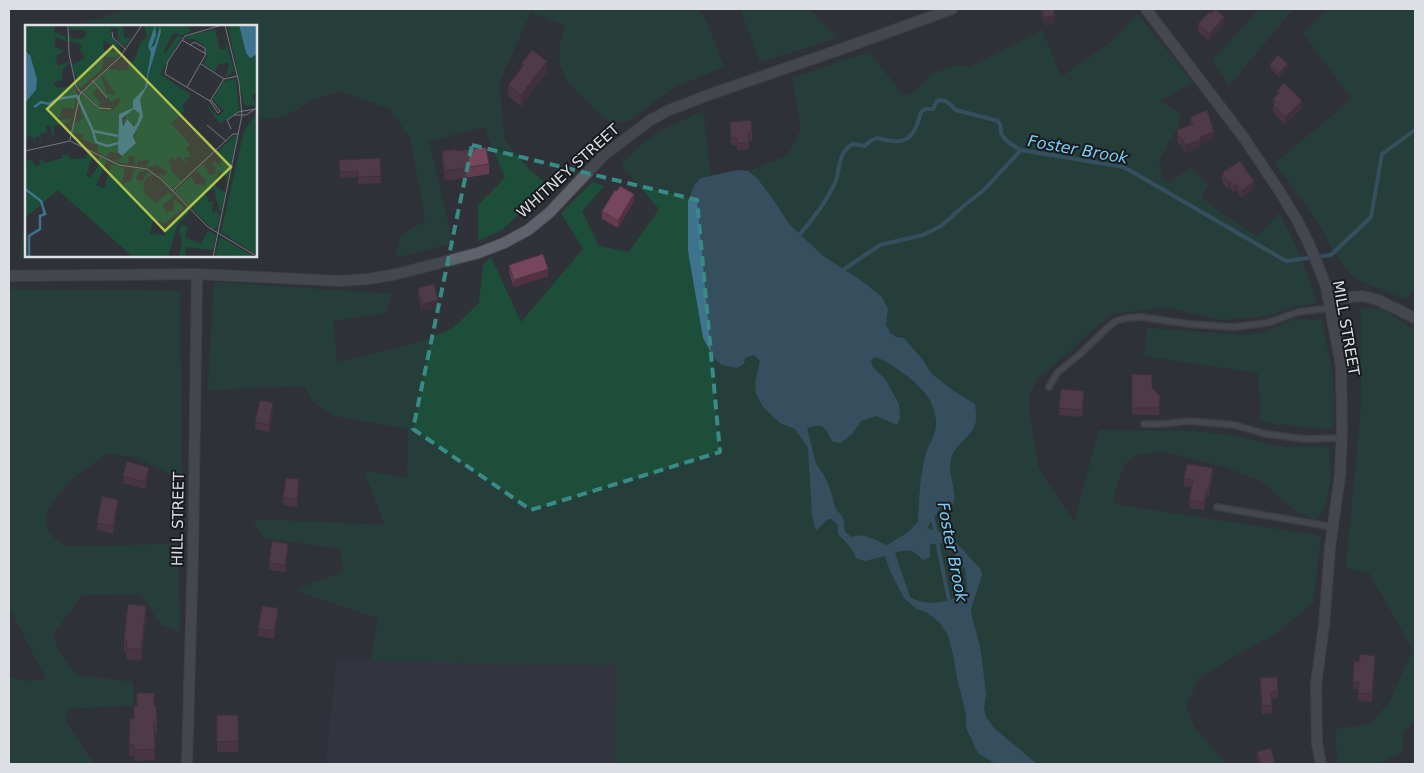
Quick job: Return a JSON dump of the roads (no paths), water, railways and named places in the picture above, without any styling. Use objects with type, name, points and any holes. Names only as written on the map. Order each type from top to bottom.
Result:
[{"type":"street","name":"WHITNEY STREET","points":[[9,276],[197,274],[340,281],[368,279],[415,270],[478,253],[504,243],[528,230],[549,213],[603,156],[649,121],[711,94],[952,9]]},
{"type":"street","name":"MILL STREET","points":[[1146,9],[1244,138],[1280,192],[1310,246],[1326,286],[1341,366],[1342,438],[1340,475],[1330,548],[1324,625],[1316,685],[1317,743],[1321,764]]},
{"type":"street","name":"HILL STREET","points":[[187,764],[197,274]]},
{"type":"street","points":[[1329,304],[1363,296],[1378,300],[1415,318]]},
{"type":"lane","points":[[1049,387],[1057,374],[1116,321],[1141,317],[1189,324],[1233,327],[1267,322],[1329,304]]},
{"type":"lane","points":[[1144,424],[1189,421],[1235,425],[1266,434],[1305,439],[1342,438]]},
{"type":"lane","points":[[1217,508],[1333,527]]},
{"type":"water","points":[[738,170],[748,171],[757,178],[789,224],[822,255],[882,297],[888,309],[886,325],[891,334],[904,338],[923,360],[931,373],[952,390],[975,404],[975,426],[953,453],[951,459],[950,470],[955,497],[954,502],[949,508],[940,508],[927,528],[951,537],[981,570],[982,575],[971,609],[980,646],[986,695],[984,708],[986,717],[995,729],[1037,764],[996,764],[978,753],[966,728],[966,714],[948,635],[939,622],[926,612],[917,609],[904,598],[890,571],[885,556],[865,561],[856,558],[851,548],[838,534],[838,525],[831,519],[828,519],[816,531],[812,515],[808,448],[795,429],[780,423],[763,407],[756,393],[755,383],[760,361],[754,355],[745,358],[744,364],[737,368],[722,365],[714,358],[703,338],[688,251],[688,201],[695,184],[701,178]],"holes":[[[874,357],[892,365],[920,387],[930,400],[936,423],[935,432],[926,453],[922,470],[918,522],[907,533],[887,545],[866,536],[852,537],[845,532],[843,518],[836,508],[828,484],[816,464],[807,428],[824,427],[833,442],[841,443],[852,434],[861,421],[876,416],[897,425],[900,418],[899,404],[885,379],[873,367],[871,361]],[[930,544],[950,544],[954,550],[957,562],[965,569],[967,589],[964,602],[956,598],[927,603],[910,597],[895,553],[910,551],[923,560],[930,557]]]},
{"type":"waterway","points":[[800,234],[830,192],[836,179],[841,158],[847,148],[853,144],[865,146],[877,138],[892,141],[908,138],[916,127],[920,113],[925,109],[933,109],[937,101],[946,101],[956,110],[998,121],[1004,138],[1021,150]]},
{"type":"waterway","name":"Foster Brook","points":[[840,272],[880,245],[923,235],[941,226],[984,190],[1021,150],[1124,167],[1286,261],[1331,255],[1371,217],[1382,154],[1415,130]]},
{"type":"waterway","name":"Foster Brook","points":[[932,514],[936,534]]},
{"type":"waterway","name":"Foster Brook","points":[[937,541],[950,605]]}]
